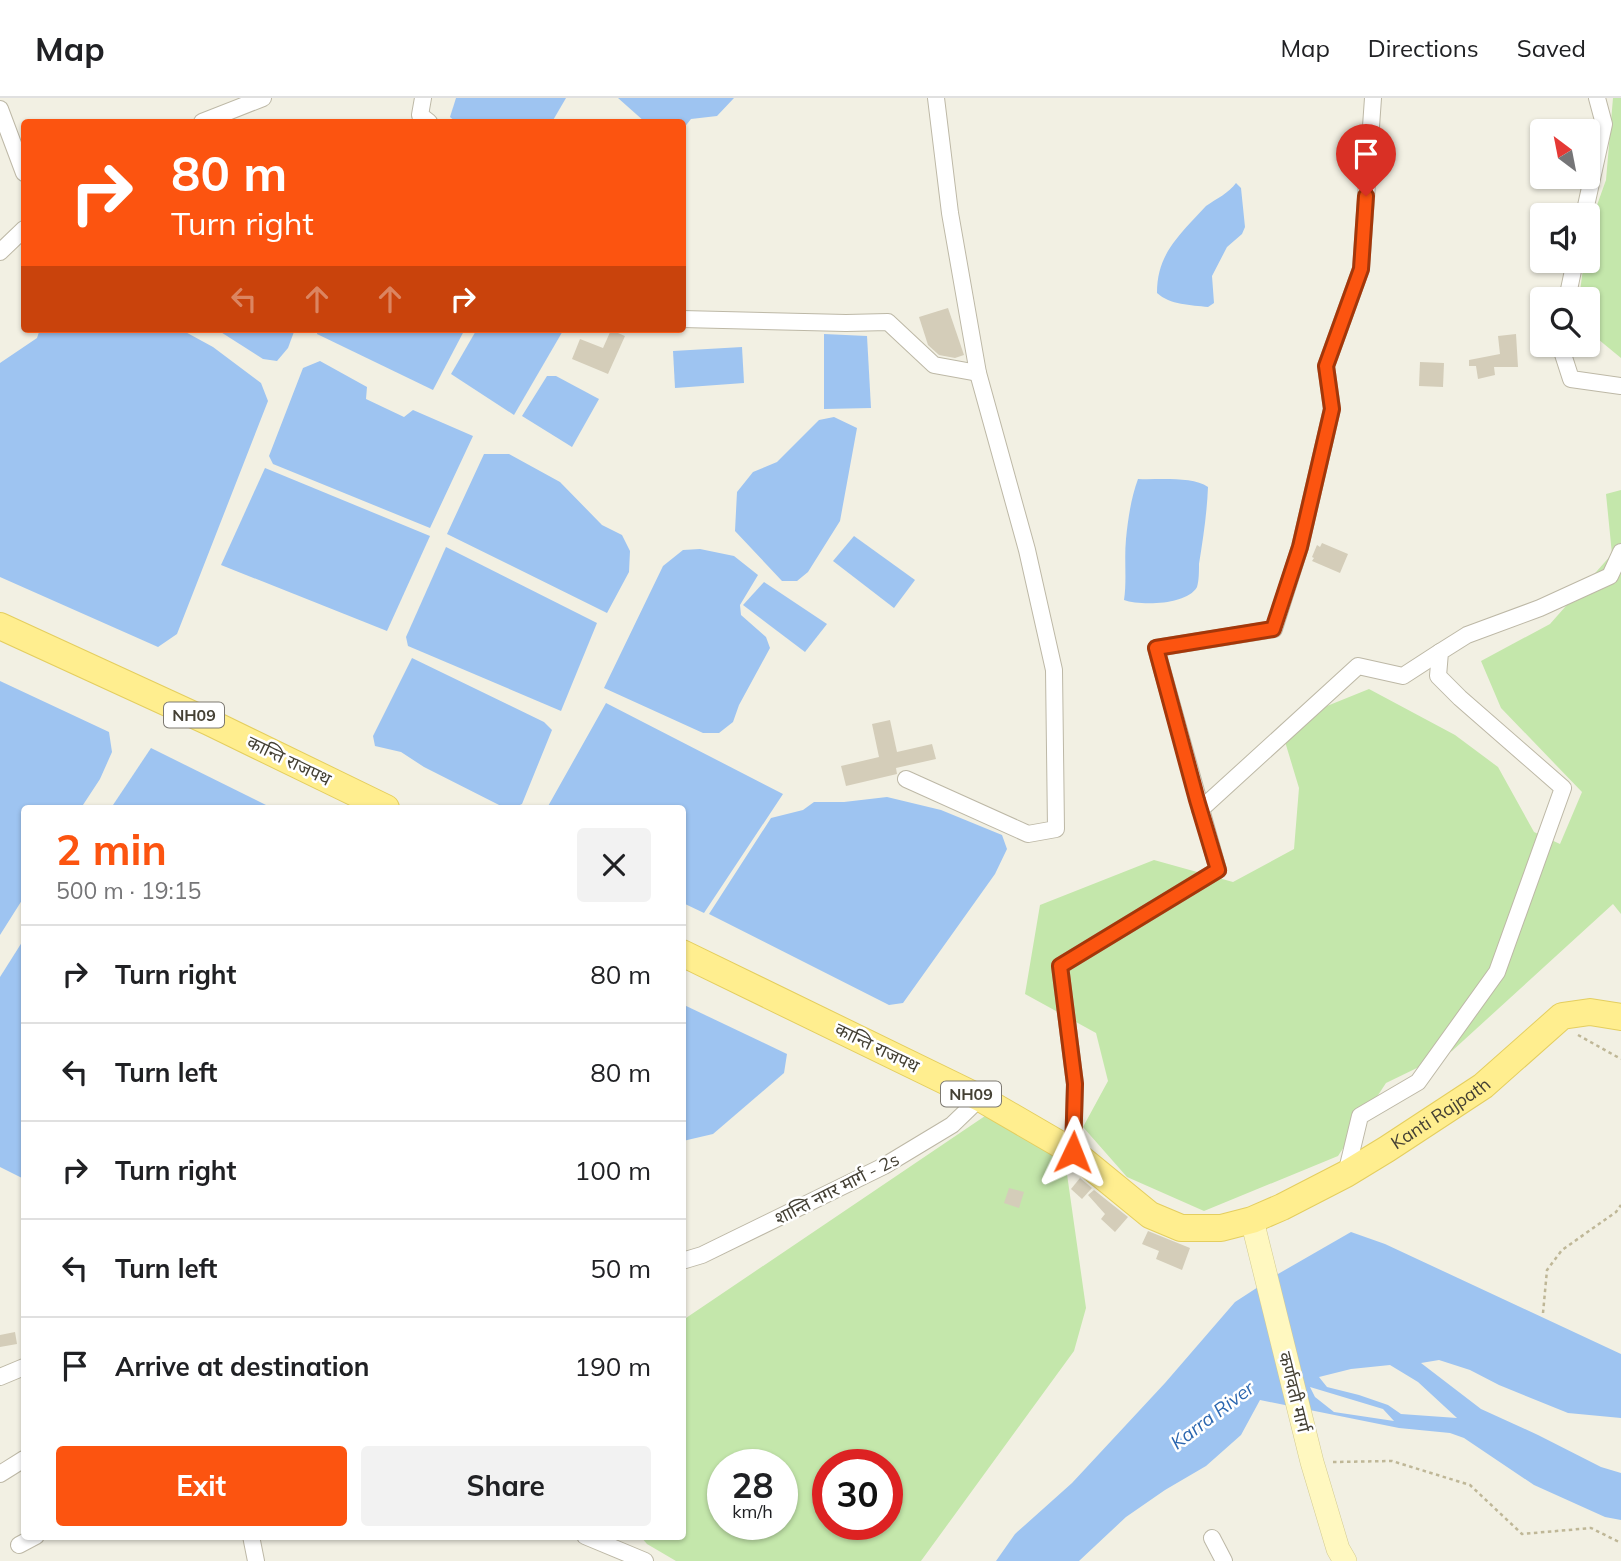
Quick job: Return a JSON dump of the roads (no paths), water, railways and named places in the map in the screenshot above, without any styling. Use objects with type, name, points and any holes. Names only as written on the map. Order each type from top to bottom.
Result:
[{"type":"main road","name":"कान्ति राजपथ","points":[[0,626],[209,722],[380,805]]},
{"type":"main road","name":"कान्ति राजपथ","points":[[686,955],[980,1098],[1073,1152],[1150,1215],[1181,1228],[1221,1228],[1252,1220]]},
{"type":"main road","name":"Kanti Rajpath","points":[[1252,1220],[1346,1174],[1483,1086],[1562,1016],[1590,1012],[1621,1017]]},
{"type":"main road","name":"कर्णवती मार्ग","points":[[1252,1220],[1312,1462],[1338,1549],[1345,1561]]},
{"type":"street","points":[[210,119],[262,98]]},
{"type":"street","points":[[424,98],[420,115],[425,119]]},
{"type":"street","points":[[906,779],[1028,834],[1056,830],[1054,670],[1027,550],[978,373],[950,213],[936,98]]},
{"type":"street","points":[[1073,1152],[1075,1084],[1060,966],[1218,870],[1156,648],[1273,629],[1300,547],[1332,409],[1326,366],[1361,269],[1373,98]]},
{"type":"street","points":[[1587,203],[1604,124],[1597,98]]},
{"type":"street","points":[[0,109],[21,165]]},
{"type":"street","points":[[0,252],[21,232]]},
{"type":"street","points":[[686,319],[888,322],[934,365],[978,373]]},
{"type":"street","points":[[1564,357],[1571,379],[1621,387]]},
{"type":"street","points":[[1200,810],[1358,666],[1404,676],[1467,635],[1539,608],[1610,576],[1621,552]]},
{"type":"street","points":[[1346,1174],[1360,1116],[1418,1082],[1497,972],[1563,788],[1438,676],[1440,652]]},
{"type":"street","name":"शान्ति नगर मार्ग - 2s","points":[[686,1260],[702,1255],[884,1166],[952,1125],[980,1098]]},
{"type":"street","points":[[0,1377],[21,1368]]},
{"type":"street","points":[[0,1474],[21,1461]]},
{"type":"street","points":[[1212,1538],[1224,1561]]},
{"type":"street","points":[[19,1545],[28,1540]]},
{"type":"street","points":[[252,1540],[256,1561]]},
{"type":"street","points":[[594,1540],[645,1561]]},
{"type":"water","points":[[456,98],[566,98],[554,119],[450,117]]},
{"type":"water","points":[[618,98],[734,98],[717,116],[691,119],[686,125],[686,119],[642,119]]},
{"type":"water","points":[[1236,183],[1241,188],[1245,227],[1242,234],[1227,247],[1212,276],[1214,303],[1208,307],[1195,306],[1162,297],[1157,293],[1158,282],[1162,262],[1171,246],[1206,206]]},
{"type":"water","points":[[39,333],[187,333],[213,347],[261,383],[268,401],[177,634],[158,647],[0,577],[0,363],[37,338]]},
{"type":"water","points":[[222,333],[294,333],[288,348],[277,361],[263,359]]},
{"type":"water","points":[[317,333],[463,333],[433,390]]},
{"type":"water","points":[[475,333],[562,333],[514,415],[451,374]]},
{"type":"water","points":[[824,334],[867,336],[871,408],[824,409]]},
{"type":"water","points":[[742,347],[744,383],[675,388],[673,351]]},
{"type":"water","points":[[320,361],[367,387],[366,399],[404,417],[413,410],[473,436],[430,528],[273,464],[269,456],[303,368]]},
{"type":"water","points":[[547,376],[556,376],[599,399],[572,447],[522,416]]},
{"type":"water","points":[[834,417],[857,428],[840,521],[808,572],[797,581],[782,581],[735,531],[737,492],[753,472],[777,462],[819,420]]},
{"type":"water","points":[[484,454],[509,454],[560,482],[602,525],[622,535],[630,551],[629,572],[607,613],[447,534]]},
{"type":"water","points":[[265,468],[430,536],[387,631],[221,565]]},
{"type":"water","points":[[1138,479],[1193,481],[1208,487],[1198,585],[1192,593],[1174,601],[1141,603],[1124,600],[1125,547]]},
{"type":"water","points":[[854,536],[915,580],[894,608],[833,561]]},
{"type":"water","points":[[446,547],[597,623],[561,711],[408,646],[406,637]]},
{"type":"water","points":[[700,549],[734,556],[758,575],[740,605],[741,615],[766,637],[770,648],[739,705],[733,722],[719,733],[703,733],[604,688],[663,566],[683,550]]},
{"type":"water","points":[[764,582],[827,624],[805,652],[743,605]]},
{"type":"water","points":[[412,658],[544,722],[552,730],[520,805],[499,805],[424,767],[401,752],[375,746],[373,736]]},
{"type":"water","points":[[0,681],[109,732],[112,752],[100,779],[83,805],[21,805],[21,902],[0,935]]},
{"type":"water","points":[[606,703],[783,794],[704,913],[686,904],[686,805],[549,805]]},
{"type":"water","points":[[151,748],[266,805],[113,805]]},
{"type":"water","points":[[887,797],[941,810],[1002,835],[1007,849],[995,874],[903,1003],[889,1005],[709,914],[771,818],[803,810],[814,802]]},
{"type":"water","points":[[21,944],[21,1178],[0,1167],[0,977]]},
{"type":"water","points":[[686,1006],[787,1054],[784,1073],[713,1134],[686,1140]]},
{"type":"water","name":"Karra River","points":[[1351,1232],[1385,1244],[1621,1354],[1621,1418],[1568,1413],[1470,1370],[1439,1360],[1421,1363],[1481,1409],[1601,1467],[1621,1473],[1621,1520],[1605,1517],[1534,1485],[1464,1438],[1450,1433],[1399,1428],[1260,1400],[1241,1435],[1206,1466],[1126,1517],[1079,1561],[996,1561],[1015,1534],[1072,1483],[1165,1383],[1235,1302]],"holes":[[[1390,1365],[1418,1382],[1457,1418],[1401,1414],[1388,1405],[1327,1387],[1319,1377],[1351,1369]],[[1310,1387],[1383,1409],[1394,1421],[1334,1412],[1315,1397]]]}]
